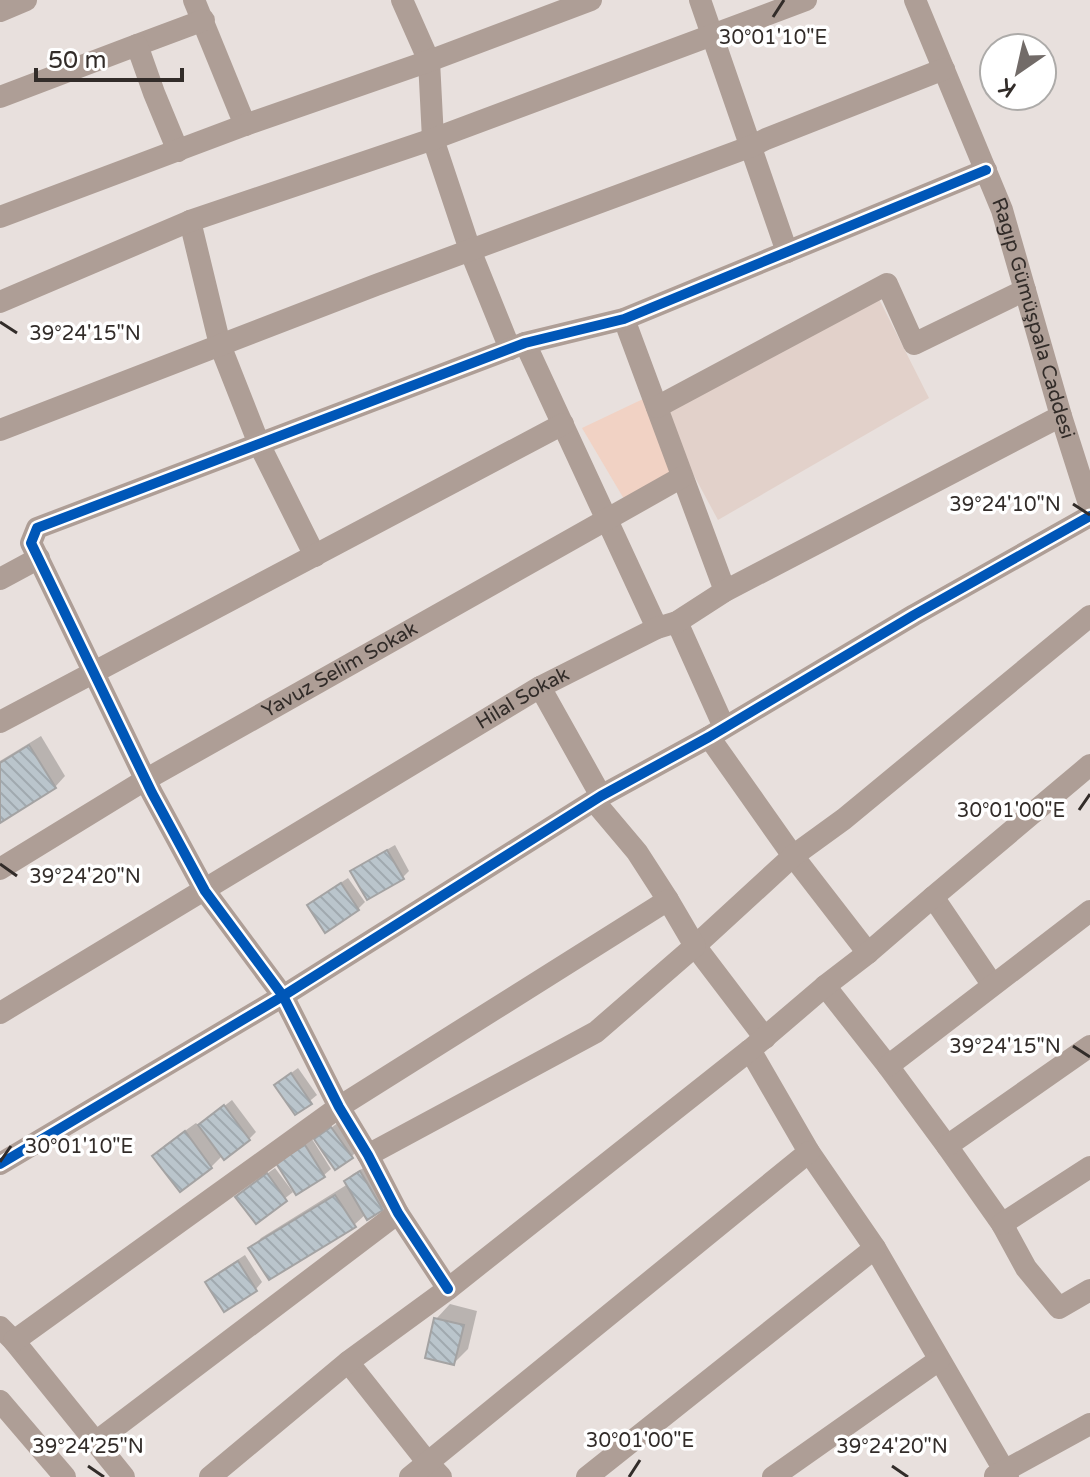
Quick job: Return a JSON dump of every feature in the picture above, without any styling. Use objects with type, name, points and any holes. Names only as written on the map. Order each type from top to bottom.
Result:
[{"type":"street","points":[[0,11],[26,0]]},
{"type":"street","points":[[402,0],[429,61],[433,139],[470,250],[517,346],[563,424],[606,521],[667,625],[717,732],[793,856],[868,953]]},
{"type":"street","points":[[0,217],[591,0]]},
{"type":"street","points":[[700,0],[787,252]]},
{"type":"street","points":[[0,302],[190,221],[433,139],[806,0]]},
{"type":"street","name":"Ragıp Gümüşpala Caddesi","points":[[915,0],[1002,210],[1090,507]]},
{"type":"street","points":[[0,97],[137,45],[199,10],[245,125]]},
{"type":"street","points":[[137,45],[178,151]]},
{"type":"street","points":[[0,430],[752,146],[944,69]]},
{"type":"street","points":[[448,1289],[398,1213],[339,1107],[283,996],[205,891],[145,780],[31,543],[37,528],[517,346],[624,319],[986,170]]},
{"type":"street","points":[[190,221],[220,345],[259,444],[315,556]]},
{"type":"street","points":[[657,407],[887,284],[914,344],[1025,290]]},
{"type":"street","points":[[624,319],[725,591]]},
{"type":"street","name":"Hilal Sokak","points":[[0,1013],[540,687],[667,625],[725,591],[1061,416]]},
{"type":"street","points":[[0,722],[563,424]]},
{"type":"street","name":"Yavuz Selim Sokak","points":[[0,869],[145,780],[682,477]]},
{"type":"street","points":[[0,1164],[283,996],[597,798],[1090,516]]},
{"type":"street","points":[[0,579],[39,558]]},
{"type":"street","points":[[368,1155],[596,1032],[793,856],[844,819],[1090,616]]},
{"type":"street","points":[[540,687],[597,798],[637,852],[758,1044],[809,1152],[875,1248],[1002,1475],[1090,1424]]},
{"type":"street","points":[[210,1477],[348,1362],[448,1289],[758,1044],[1090,765]]},
{"type":"street","points":[[933,897],[992,984]]},
{"type":"street","points":[[124,1477],[7,1334],[339,1107],[668,900]]},
{"type":"street","points":[[888,1066],[1090,911]]},
{"type":"street","points":[[825,986],[947,1146],[1002,1224],[1026,1268],[1059,1308],[1090,1290]]},
{"type":"street","points":[[947,1146],[1090,1046]]},
{"type":"street","points":[[410,1477],[435,1470],[809,1152]]},
{"type":"street","points":[[1002,1224],[1090,1167]]},
{"type":"street","points":[[97,1441],[398,1213]]},
{"type":"street","points":[[587,1477],[875,1248]]},
{"type":"street","points":[[773,1477],[939,1360]]},
{"type":"street","points":[[348,1362],[435,1470]]},
{"type":"street","points":[[2,1407],[65,1477]]},
{"type":"shaded area","points":[[878,297],[929,398],[718,520],[657,407]]},
{"type":"shaded area","points":[[643,399],[672,471],[624,499],[582,428]]},
{"type":"building","points":[[29,745],[56,788],[0,823],[0,763]]},
{"type":"building","points":[[387,850],[404,879],[367,900],[350,871]]},
{"type":"building","points":[[341,883],[359,910],[325,933],[307,905]]},
{"type":"building","points":[[291,1073],[312,1104],[295,1115],[274,1085]]},
{"type":"building","points":[[224,1105],[250,1140],[224,1160],[198,1125]]},
{"type":"building","points":[[331,1127],[353,1158],[335,1170],[314,1139]]},
{"type":"building","points":[[185,1131],[212,1168],[180,1192],[152,1156]]},
{"type":"building","points":[[305,1145],[325,1177],[296,1195],[276,1163]]},
{"type":"building","points":[[360,1171],[383,1210],[367,1220],[344,1181]]},
{"type":"building","points":[[267,1173],[287,1201],[256,1224],[235,1197]]},
{"type":"building","points":[[335,1195],[356,1227],[269,1280],[248,1248]]},
{"type":"building","points":[[238,1261],[257,1291],[224,1312],[205,1282]]},
{"type":"building","points":[[434,1318],[464,1325],[454,1365],[425,1358]]},
{"type":"cycle path","points":[[448,1289],[398,1213],[339,1107],[283,996],[205,891],[152,793],[31,543],[37,528],[525,343],[624,319],[986,170]]},
{"type":"cycle path","points":[[0,1164],[283,996],[601,796],[709,737],[914,615],[1090,516]]}]
